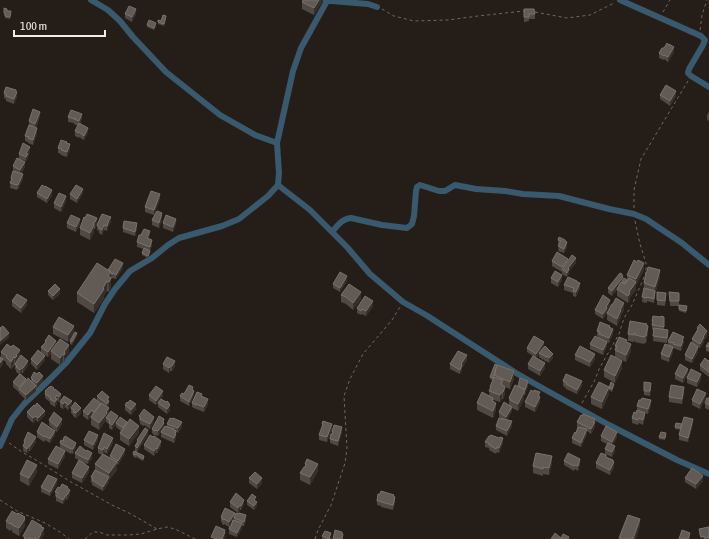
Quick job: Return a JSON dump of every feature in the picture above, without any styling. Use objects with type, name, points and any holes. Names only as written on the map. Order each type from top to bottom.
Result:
[{"type":"street","points":[[91,0],[108,10],[120,21],[166,72],[220,115],[255,135],[277,143]]},
{"type":"street","points":[[620,0],[701,36],[705,40],[688,73],[709,86]]},
{"type":"street","points":[[1,444],[12,419],[24,404],[65,364],[90,333],[111,294],[130,271],[152,258],[179,238],[222,226],[239,219],[268,196],[278,184],[279,173],[277,143],[293,71],[301,48],[326,1],[368,4],[377,7]]},
{"type":"street","points":[[278,184],[310,210],[347,247],[370,274],[403,302],[426,315],[516,373],[609,425],[677,460],[709,474]]},
{"type":"street","points":[[332,232],[341,222],[351,218],[382,225],[407,228],[412,224],[414,216],[417,187],[420,185],[439,191],[445,191],[455,185],[476,189],[505,190],[523,194],[559,196],[634,214],[646,219],[682,243],[709,265]]},
{"type":"path","points":[[535,12],[567,18],[590,15],[620,0]]},
{"type":"path","points":[[660,18],[670,0]]},
{"type":"path","points":[[701,36],[700,24],[707,0]]},
{"type":"path","points":[[377,7],[394,16],[414,21],[448,20],[529,10]]},
{"type":"path","points":[[579,408],[619,334],[624,318],[632,306],[646,273],[646,264],[634,214],[634,190],[641,159],[691,76]]},
{"type":"path","points":[[315,539],[331,505],[345,463],[347,448],[344,396],[350,378],[363,354],[392,320],[403,302]]},
{"type":"path","points":[[1,444],[9,443],[71,482],[157,529]]},
{"type":"path","points":[[0,500],[18,511],[45,523],[69,539]]},
{"type":"path","points":[[85,539],[93,532],[99,532],[107,535],[128,535],[141,534],[167,527],[175,529],[195,539]]},
{"type":"building","points":[[304,0],[319,0],[314,8],[302,2]]},
{"type":"building","points":[[129,6],[136,9],[132,17],[125,14]]},
{"type":"building","points":[[4,8],[7,9],[7,11],[11,11],[10,17],[5,16]]},
{"type":"building","points":[[524,9],[534,9],[535,14],[529,14],[529,17],[524,17]]},
{"type":"building","points":[[163,15],[166,16],[164,24],[158,22],[158,20],[161,21]]},
{"type":"building","points":[[149,20],[156,23],[154,28],[147,25]]},
{"type":"building","points":[[667,43],[674,47],[668,57],[659,53]]},
{"type":"building","points":[[666,85],[676,91],[670,101],[660,95]]},
{"type":"building","points":[[6,87],[16,90],[17,92],[14,99],[6,96],[4,93]]},
{"type":"building","points":[[33,109],[40,112],[35,124],[29,121]]},
{"type":"building","points":[[71,110],[82,114],[79,121],[68,117]]},
{"type":"building","points":[[79,123],[88,128],[84,136],[75,131]]},
{"type":"building","points":[[29,125],[37,128],[33,140],[25,136]]},
{"type":"building","points":[[61,140],[70,144],[67,152],[58,148]]},
{"type":"building","points":[[23,143],[30,147],[26,153],[28,154],[26,157],[19,154]]},
{"type":"building","points":[[17,158],[25,162],[20,170],[13,166]]},
{"type":"building","points":[[13,171],[23,174],[18,185],[10,183]]},
{"type":"building","points":[[42,185],[52,190],[47,199],[37,193]]},
{"type":"building","points":[[76,185],[83,189],[77,199],[70,194]]},
{"type":"building","points":[[151,191],[160,194],[154,210],[145,207]]},
{"type":"building","points":[[59,193],[66,196],[61,207],[54,203]]},
{"type":"building","points":[[157,211],[162,213],[159,223],[152,220]]},
{"type":"building","points":[[87,214],[97,218],[90,233],[80,228],[84,217],[85,218]]},
{"type":"building","points":[[102,214],[111,217],[107,226],[104,225],[102,230],[97,225]]},
{"type":"building","points":[[71,215],[80,219],[76,227],[67,223]]},
{"type":"building","points":[[166,215],[176,219],[173,227],[163,223]]},
{"type":"building","points":[[124,221],[137,223],[135,232],[123,228]]},
{"type":"building","points":[[144,229],[150,231],[147,238],[152,240],[150,247],[137,242],[139,235],[141,235]]},
{"type":"building","points":[[559,237],[567,242],[564,249],[558,246],[561,241],[558,240]]},
{"type":"building","points":[[144,248],[150,251],[148,256],[142,253]]},
{"type":"building","points":[[557,252],[568,259],[562,267],[552,261]]},
{"type":"building","points":[[572,255],[576,258],[568,268],[567,273],[562,269]]},
{"type":"building","points":[[115,259],[123,263],[116,275],[113,273],[112,274],[108,270]]},
{"type":"building","points":[[634,260],[644,263],[636,279],[627,275]]},
{"type":"building","points":[[97,263],[111,272],[108,276],[111,278],[109,282],[107,281],[103,288],[104,289],[94,304],[77,293]]},
{"type":"building","points":[[648,267],[660,270],[655,287],[644,283]]},
{"type":"building","points":[[555,271],[562,275],[558,282],[551,278]]},
{"type":"building","points":[[340,272],[347,276],[340,288],[333,284]]},
{"type":"building","points":[[620,273],[623,277],[612,291],[608,288]]},
{"type":"building","points":[[568,277],[580,283],[576,292],[573,291],[574,288],[564,285]]},
{"type":"building","points":[[624,278],[627,280],[625,283],[622,281]]},
{"type":"building","points":[[629,278],[636,282],[628,296],[617,289],[621,282],[625,284]]},
{"type":"building","points":[[55,284],[60,289],[53,296],[48,291]]},
{"type":"building","points":[[349,284],[361,292],[353,303],[341,295]]},
{"type":"building","points":[[644,288],[655,291],[654,299],[642,297]]},
{"type":"building","points":[[657,292],[666,293],[665,301],[657,300]]},
{"type":"building","points":[[669,292],[679,293],[679,301],[670,301]]},
{"type":"building","points":[[17,294],[27,300],[21,308],[12,301]]},
{"type":"building","points":[[603,295],[610,300],[603,314],[595,310]]},
{"type":"building","points":[[365,296],[373,301],[366,311],[362,309],[361,311],[357,308]]},
{"type":"building","points":[[616,298],[624,303],[617,319],[607,313]]},
{"type":"building","points":[[679,305],[687,306],[686,311],[679,309]]},
{"type":"building","points":[[653,316],[664,317],[664,327],[652,325]]},
{"type":"building","points":[[59,317],[74,326],[68,335],[53,327]]},
{"type":"building","points":[[630,321],[647,324],[646,336],[635,335],[635,333],[634,335],[628,334]]},
{"type":"building","points":[[600,322],[610,326],[609,327],[613,329],[609,338],[599,334],[600,332],[597,331]]},
{"type":"building","points":[[700,324],[707,331],[700,344],[692,339]]},
{"type":"building","points":[[3,326],[9,333],[0,341],[0,328]]},
{"type":"building","points":[[654,328],[668,330],[667,338],[653,336]]},
{"type":"building","points":[[75,332],[77,333],[72,342],[70,341]]},
{"type":"building","points":[[673,332],[684,337],[681,346],[668,341]]},
{"type":"building","points":[[49,335],[56,341],[48,352],[41,347],[46,342],[45,341]]},
{"type":"building","points":[[534,336],[544,342],[536,354],[527,348]]},
{"type":"building","points":[[595,336],[607,342],[603,350],[590,344]]},
{"type":"building","points":[[619,337],[627,340],[626,342],[631,344],[626,355],[615,350]]},
{"type":"building","points":[[60,339],[69,345],[64,352],[64,355],[63,354],[60,358],[51,351]]},
{"type":"building","points":[[691,342],[698,347],[692,359],[685,355]]},
{"type":"building","points":[[7,344],[11,347],[13,345],[20,350],[11,362],[6,357],[7,356],[1,352]]},
{"type":"building","points":[[665,344],[673,347],[669,357],[661,354]]},
{"type":"building","points":[[545,346],[553,354],[549,358],[539,353]]},
{"type":"building","points":[[580,346],[595,354],[590,362],[575,355]]},
{"type":"building","points":[[38,350],[45,356],[37,365],[31,359]]},
{"type":"building","points":[[458,351],[467,355],[461,364],[460,370],[450,364]]},
{"type":"building","points":[[21,355],[28,361],[20,370],[15,364]]},
{"type":"building","points":[[611,355],[622,361],[615,376],[604,370]]},
{"type":"building","points":[[533,356],[545,363],[540,371],[528,364]]},
{"type":"building","points":[[167,357],[175,361],[169,368],[163,364]]},
{"type":"building","points":[[705,358],[708,361],[709,360],[709,372],[700,365]]},
{"type":"building","points":[[495,364],[497,365],[493,378],[490,377]]},
{"type":"building","points":[[680,364],[688,369],[683,378],[675,374]]},
{"type":"building","points":[[497,365],[514,371],[510,382],[494,375]]},
{"type":"building","points":[[691,369],[701,374],[697,382],[687,378]]},
{"type":"building","points":[[34,372],[37,374],[39,372],[43,376],[37,383],[31,378]]},
{"type":"building","points":[[20,374],[26,379],[19,387],[13,382]]},
{"type":"building","points":[[566,374],[582,381],[577,390],[563,381]]},
{"type":"building","points":[[494,377],[503,380],[501,384],[505,387],[500,395],[489,391]]},
{"type":"building","points":[[28,378],[36,386],[26,395],[19,389]]},
{"type":"building","points":[[520,378],[528,381],[525,390],[518,386]]},
{"type":"building","points":[[599,382],[609,387],[602,402],[591,397]]},
{"type":"building","points":[[611,382],[614,384],[612,389],[609,388]]},
{"type":"building","points":[[644,382],[651,383],[650,391],[644,391]]},
{"type":"building","points":[[189,385],[193,387],[192,389],[194,391],[189,402],[180,396],[182,393],[184,394]]},
{"type":"building","points":[[515,385],[524,389],[518,404],[509,398]]},
{"type":"building","points":[[671,385],[684,387],[682,399],[669,397]]},
{"type":"building","points":[[51,386],[61,394],[59,397],[57,395],[55,402],[45,394],[45,391]]},
{"type":"building","points":[[156,386],[163,391],[156,401],[149,395]]},
{"type":"building","points":[[697,389],[706,393],[700,404],[692,400]]},
{"type":"building","points":[[531,390],[534,392],[534,390],[540,392],[538,396],[540,397],[535,407],[525,402]]},
{"type":"building","points":[[102,391],[109,397],[107,404],[97,396]]},
{"type":"building","points":[[197,392],[202,394],[201,396],[208,399],[204,407],[192,403]]},
{"type":"building","points":[[482,392],[493,398],[492,401],[496,403],[493,411],[477,403]]},
{"type":"building","points":[[64,396],[72,401],[68,405],[65,402],[63,404],[60,402]]},
{"type":"building","points":[[94,398],[101,404],[94,412],[92,410],[88,415],[83,411]]},
{"type":"building","points":[[642,398],[651,400],[648,409],[637,406],[639,400]]},
{"type":"building","points":[[707,398],[709,398],[709,405],[705,403]]},
{"type":"building","points":[[161,399],[169,403],[170,405],[167,409],[158,403]]},
{"type":"building","points":[[130,400],[136,404],[131,410],[125,405]]},
{"type":"building","points":[[75,402],[81,408],[76,413],[73,412],[74,410],[71,408]]},
{"type":"building","points":[[504,402],[512,407],[506,417],[499,412]]},
{"type":"building","points":[[37,403],[45,411],[38,418],[36,416],[33,418],[27,412]]},
{"type":"building","points":[[101,403],[109,408],[99,423],[91,417]]},
{"type":"building","points":[[144,409],[154,417],[150,424],[140,419],[141,418],[139,416]]},
{"type":"building","points":[[637,410],[645,413],[643,420],[639,418],[638,420],[632,418],[634,412],[636,413]]},
{"type":"building","points":[[111,411],[118,416],[112,425],[109,423],[110,420],[106,418]]},
{"type":"building","points":[[54,412],[62,419],[57,427],[49,420]]},
{"type":"building","points":[[583,414],[595,419],[591,429],[577,422]]},
{"type":"building","points":[[159,416],[164,419],[164,423],[158,431],[155,431],[152,429]]},
{"type":"building","points":[[120,417],[127,422],[123,428],[116,423]]},
{"type":"building","points":[[684,417],[693,419],[688,438],[679,435]]},
{"type":"building","points":[[170,418],[182,422],[178,428],[167,424]]},
{"type":"building","points":[[499,418],[512,421],[507,431],[496,426]]},
{"type":"building","points":[[130,419],[139,426],[129,439],[120,433]]},
{"type":"building","points":[[323,421],[332,424],[327,437],[319,435]]},
{"type":"building","points":[[42,422],[55,431],[50,439],[37,432]]},
{"type":"building","points":[[676,423],[682,424],[681,428],[675,427]]},
{"type":"building","points":[[334,425],[342,427],[338,441],[330,439]]},
{"type":"building","points":[[165,426],[176,431],[174,438],[161,432]]},
{"type":"building","points":[[606,426],[617,432],[612,442],[601,436]]},
{"type":"building","points":[[578,427],[587,429],[581,443],[572,438]]},
{"type":"building","points":[[145,428],[148,430],[137,448],[135,446],[138,441],[137,440]]},
{"type":"building","points":[[89,431],[98,435],[93,445],[84,440]]},
{"type":"building","points":[[28,432],[36,437],[27,449],[23,446]]},
{"type":"building","points":[[661,432],[666,433],[665,438],[659,437]]},
{"type":"building","points":[[104,433],[113,438],[107,449],[104,447],[103,450],[98,448]]},
{"type":"building","points":[[150,435],[161,441],[157,449],[156,448],[154,451],[144,445]]},
{"type":"building","points":[[491,435],[503,438],[499,448],[497,447],[496,449],[489,445],[489,443],[485,442]]},
{"type":"building","points":[[65,436],[76,443],[73,449],[60,443],[61,440],[64,440],[63,439]]},
{"type":"building","points":[[608,443],[615,446],[612,452],[605,449]]},
{"type":"building","points":[[116,444],[125,449],[118,461],[110,456]]},
{"type":"building","points":[[56,446],[65,451],[58,464],[48,459]]},
{"type":"building","points":[[80,446],[86,451],[87,450],[92,453],[88,460],[75,453]]},
{"type":"building","points":[[134,451],[144,456],[143,459],[136,454],[133,454]]},
{"type":"building","points":[[536,453],[552,456],[549,468],[543,467],[543,469],[533,466]]},
{"type":"building","points":[[568,453],[580,459],[578,466],[574,466],[564,461]]},
{"type":"building","points":[[601,453],[613,460],[614,462],[610,470],[596,463]]},
{"type":"building","points":[[103,454],[117,462],[109,473],[95,464]]},
{"type":"building","points":[[307,459],[318,464],[310,477],[300,473],[306,465]]},
{"type":"building","points":[[27,460],[37,465],[29,478],[20,474]]},
{"type":"building","points":[[79,460],[89,467],[82,478],[72,473]]},
{"type":"building","points":[[692,468],[703,476],[696,484],[685,478]]},
{"type":"building","points":[[95,470],[109,477],[103,487],[92,480],[93,478],[91,477]]},
{"type":"building","points":[[255,472],[262,478],[257,484],[249,478]]},
{"type":"building","points":[[48,475],[57,479],[50,492],[41,487]]},
{"type":"building","points":[[62,484],[70,490],[63,500],[56,496],[58,493],[55,492]]},
{"type":"building","points":[[381,491],[394,495],[393,505],[377,501],[378,494],[380,494]]},
{"type":"building","points":[[236,493],[244,500],[238,508],[230,502]]},
{"type":"building","points":[[252,494],[256,497],[254,500],[257,502],[254,506],[247,501]]},
{"type":"building","points":[[225,508],[235,513],[229,522],[221,517]]},
{"type":"building","points":[[12,511],[25,517],[19,528],[6,521]]},
{"type":"building","points":[[236,513],[246,515],[244,522],[234,518]]},
{"type":"building","points":[[628,515],[640,519],[633,539],[621,539],[619,538]]},
{"type":"building","points":[[32,520],[44,528],[38,539],[25,539],[23,536]]},
{"type":"building","points":[[233,520],[242,523],[237,533],[229,529]]},
{"type":"building","points":[[216,526],[225,530],[222,539],[211,537]]},
{"type":"building","points":[[709,527],[709,537],[701,537],[699,529]]},
{"type":"building","points":[[335,530],[342,532],[342,539],[333,539]]},
{"type":"building","points":[[682,530],[690,533],[688,539],[679,539]]},
{"type":"building","points":[[325,531],[331,533],[329,539],[322,536]]},
{"type":"building","points":[[555,533],[561,538],[563,534],[569,537],[568,539],[551,539]]}]
